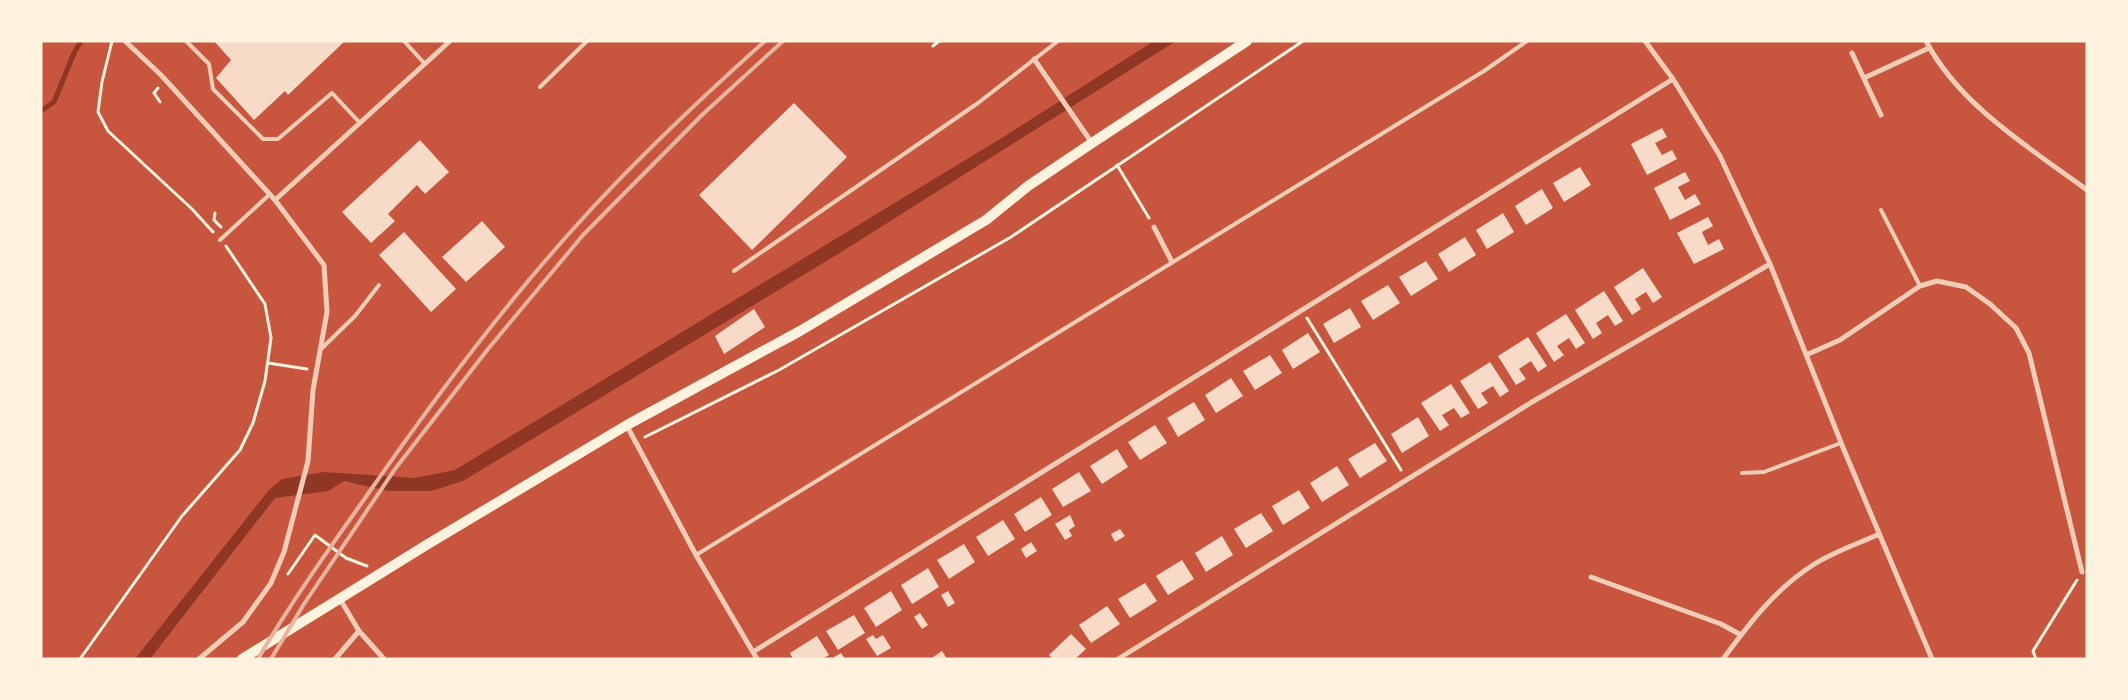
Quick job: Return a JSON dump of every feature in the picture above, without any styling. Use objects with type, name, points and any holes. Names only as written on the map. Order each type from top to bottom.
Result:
[{"type":"main road","points":[[242,659],[339,598],[627,425],[800,331],[986,220],[1028,186],[1092,142],[1247,41]]},
{"type":"street","points":[[125,41],[160,75],[270,194],[324,265],[328,312],[312,390],[308,461],[284,552],[271,583],[243,622],[199,659]]},
{"type":"street","points":[[275,200],[450,41]]},
{"type":"street","points":[[1645,41],[1673,79],[1720,156],[1770,264],[1841,443],[1932,659]]},
{"type":"street","points":[[1926,41],[1940,66],[1957,86],[2003,128],[2087,190]]},
{"type":"street","points":[[1864,78],[1929,48]]},
{"type":"street","points":[[1852,53],[1881,114]]},
{"type":"street","points":[[1034,60],[1092,142]]},
{"type":"street","points":[[752,652],[1673,79]]},
{"type":"street","points":[[1154,227],[1172,262]]},
{"type":"street","points":[[1118,659],[1532,402],[1770,264]]},
{"type":"street","points":[[1806,356],[1840,340],[1920,286],[1937,281],[1966,286],[1990,304],[2016,328],[2029,353],[2082,572]]},
{"type":"street","points":[[627,425],[696,555],[757,659]]},
{"type":"street","points":[[1723,659],[1760,611],[1785,586],[1814,564],[1880,534]]},
{"type":"street","points":[[1591,577],[1721,624],[1741,635]]},
{"type":"street","points":[[339,598],[360,631],[384,659]]},
{"type":"street","points":[[335,659],[360,631]]},
{"type":"lane","points":[[186,41],[209,64],[213,89],[263,139],[278,139],[332,93],[360,123]]},
{"type":"lane","points":[[404,41],[425,64]]},
{"type":"lane","points":[[540,87],[587,41]]},
{"type":"lane","points":[[734,271],[978,103],[1058,41]]},
{"type":"lane","points":[[696,555],[1484,71],[1527,41]]},
{"type":"lane","points":[[220,240],[270,194]]},
{"type":"lane","points":[[1881,210],[1920,286]]},
{"type":"lane","points":[[320,350],[355,316],[379,285]]},
{"type":"lane","points":[[1742,472],[1764,472],[1841,443]]},
{"type":"path","points":[[80,659],[182,516],[240,450],[253,423],[265,381],[271,338],[265,304],[230,251],[192,209],[108,131],[98,112],[102,82],[112,41]]},
{"type":"path","points":[[933,46],[939,41]]},
{"type":"path","points":[[635,441],[779,370],[1010,237],[1303,41]]},
{"type":"path","points":[[1117,165],[1154,227]]},
{"type":"path","points":[[1302,310],[1406,479]]},
{"type":"path","points":[[268,363],[316,370]]},
{"type":"path","points":[[271,583],[279,588],[315,535],[346,558],[366,564],[376,576]]},
{"type":"path","points":[[2036,659],[2033,651],[2082,572]]},
{"type":"shaded area","points":[[1154,41],[1176,41],[838,254],[463,481],[431,491],[388,491],[344,481],[328,491],[275,498],[150,659],[135,659],[269,490],[282,479],[324,472],[415,478],[455,470],[1005,136]]},
{"type":"building","points":[[214,41],[345,41],[288,95],[285,91],[254,120],[216,78],[231,60]]},
{"type":"building","points":[[794,103],[847,157],[752,250],[699,195]]},
{"type":"building","points":[[1662,128],[1667,137],[1655,143],[1662,155],[1672,150],[1677,159],[1647,175],[1631,144]]},
{"type":"building","points":[[420,140],[449,172],[425,194],[417,185],[388,214],[395,221],[371,243],[342,212]]},
{"type":"building","points":[[1580,167],[1591,185],[1564,202],[1553,183]]},
{"type":"building","points":[[1685,172],[1690,181],[1678,187],[1685,200],[1695,194],[1701,204],[1670,220],[1654,188]]},
{"type":"building","points":[[1542,189],[1553,208],[1526,225],[1515,206]]},
{"type":"building","points":[[1503,213],[1514,232],[1487,249],[1476,230]]},
{"type":"building","points":[[1708,217],[1713,226],[1702,232],[1708,245],[1719,239],[1724,249],[1694,264],[1677,233]]},
{"type":"building","points":[[482,221],[505,247],[466,282],[442,257]]},
{"type":"building","points":[[404,232],[456,289],[431,312],[379,255]]},
{"type":"building","points":[[1465,237],[1476,255],[1449,272],[1438,254]]},
{"type":"building","points":[[1426,261],[1438,279],[1411,296],[1399,277]]},
{"type":"building","points":[[1643,268],[1662,297],[1653,303],[1646,292],[1635,299],[1641,309],[1632,315],[1614,287]]},
{"type":"building","points":[[1388,285],[1400,303],[1373,320],[1361,301]]},
{"type":"building","points":[[1604,291],[1623,321],[1615,326],[1608,315],[1596,323],[1602,333],[1593,339],[1575,310]]},
{"type":"building","points":[[1350,308],[1361,327],[1334,343],[1323,324]]},
{"type":"building","points":[[754,309],[765,327],[724,354],[715,336]]},
{"type":"building","points":[[1566,314],[1585,343],[1576,349],[1569,338],[1557,346],[1564,355],[1554,362],[1536,333]]},
{"type":"building","points":[[1308,333],[1320,352],[1293,369],[1282,350]]},
{"type":"building","points":[[1528,337],[1547,366],[1538,372],[1531,361],[1519,369],[1526,379],[1516,385],[1498,356]]},
{"type":"building","points":[[1270,355],[1282,373],[1255,390],[1243,371]]},
{"type":"building","points":[[1490,362],[1509,391],[1500,397],[1493,386],[1481,393],[1488,403],[1478,409],[1460,381]]},
{"type":"building","points":[[1231,378],[1243,396],[1216,413],[1205,395]]},
{"type":"building","points":[[1451,384],[1470,413],[1461,418],[1454,408],[1442,415],[1449,425],[1440,431],[1421,403]]},
{"type":"building","points":[[1194,402],[1205,420],[1178,437],[1167,418]]},
{"type":"building","points":[[1418,417],[1429,436],[1402,453],[1391,434]]},
{"type":"building","points":[[1155,425],[1167,443],[1140,460],[1128,442]]},
{"type":"building","points":[[1375,443],[1387,461],[1360,478],[1348,459]]},
{"type":"building","points":[[1117,449],[1128,467],[1102,484],[1090,466]]},
{"type":"building","points":[[1337,466],[1349,485],[1322,502],[1310,483]]},
{"type":"building","points":[[1079,472],[1091,491],[1063,507],[1052,489]]},
{"type":"building","points":[[1299,490],[1310,508],[1283,525],[1272,506]]},
{"type":"building","points":[[1041,497],[1052,515],[1025,532],[1014,514]]},
{"type":"building","points":[[1261,513],[1273,531],[1246,548],[1234,529]]},
{"type":"building","points":[[1070,515],[1075,526],[1069,530],[1072,536],[1065,540],[1055,524]]},
{"type":"building","points":[[1003,520],[1015,539],[988,556],[976,537]]},
{"type":"building","points":[[1120,529],[1125,536],[1115,542],[1111,534]]},
{"type":"building","points":[[1222,536],[1233,555],[1206,572],[1195,553]]},
{"type":"building","points":[[1031,542],[1037,551],[1026,558],[1021,549]]},
{"type":"building","points":[[964,544],[975,562],[949,579],[937,560]]},
{"type":"building","points":[[1182,560],[1194,579],[1168,595],[1156,576]]},
{"type":"building","points":[[928,568],[939,587],[912,604],[901,585]]},
{"type":"building","points":[[1145,583],[1157,601],[1130,618],[1118,599]]},
{"type":"building","points":[[891,591],[902,610],[876,627],[864,608]]},
{"type":"building","points":[[948,591],[955,603],[948,607],[941,595]]},
{"type":"building","points":[[1107,606],[1120,624],[1091,643],[1079,625]]},
{"type":"building","points":[[920,613],[928,625],[922,629],[914,617]]},
{"type":"building","points":[[854,615],[865,633],[838,650],[826,631]]},
{"type":"building","points":[[1071,634],[1086,649],[1075,659],[1053,659],[1049,655]]},
{"type":"building","points":[[873,635],[876,639],[883,635],[891,648],[877,656],[866,639]]},
{"type":"building","points":[[817,636],[829,655],[822,659],[793,659],[790,653]]},
{"type":"building","points":[[942,651],[947,659],[930,659]]},
{"type":"building","points":[[841,653],[845,659],[835,659],[834,657]]},
{"type":"waterway","points":[[41,111],[54,102],[74,53],[81,41]]},
{"type":"railway","points":[[258,659],[309,579],[388,466],[438,395],[491,326],[546,259],[620,178],[691,108],[765,41]]},
{"type":"railway","points":[[271,659],[304,604],[395,469],[488,349],[583,235],[703,114],[783,41]]}]
